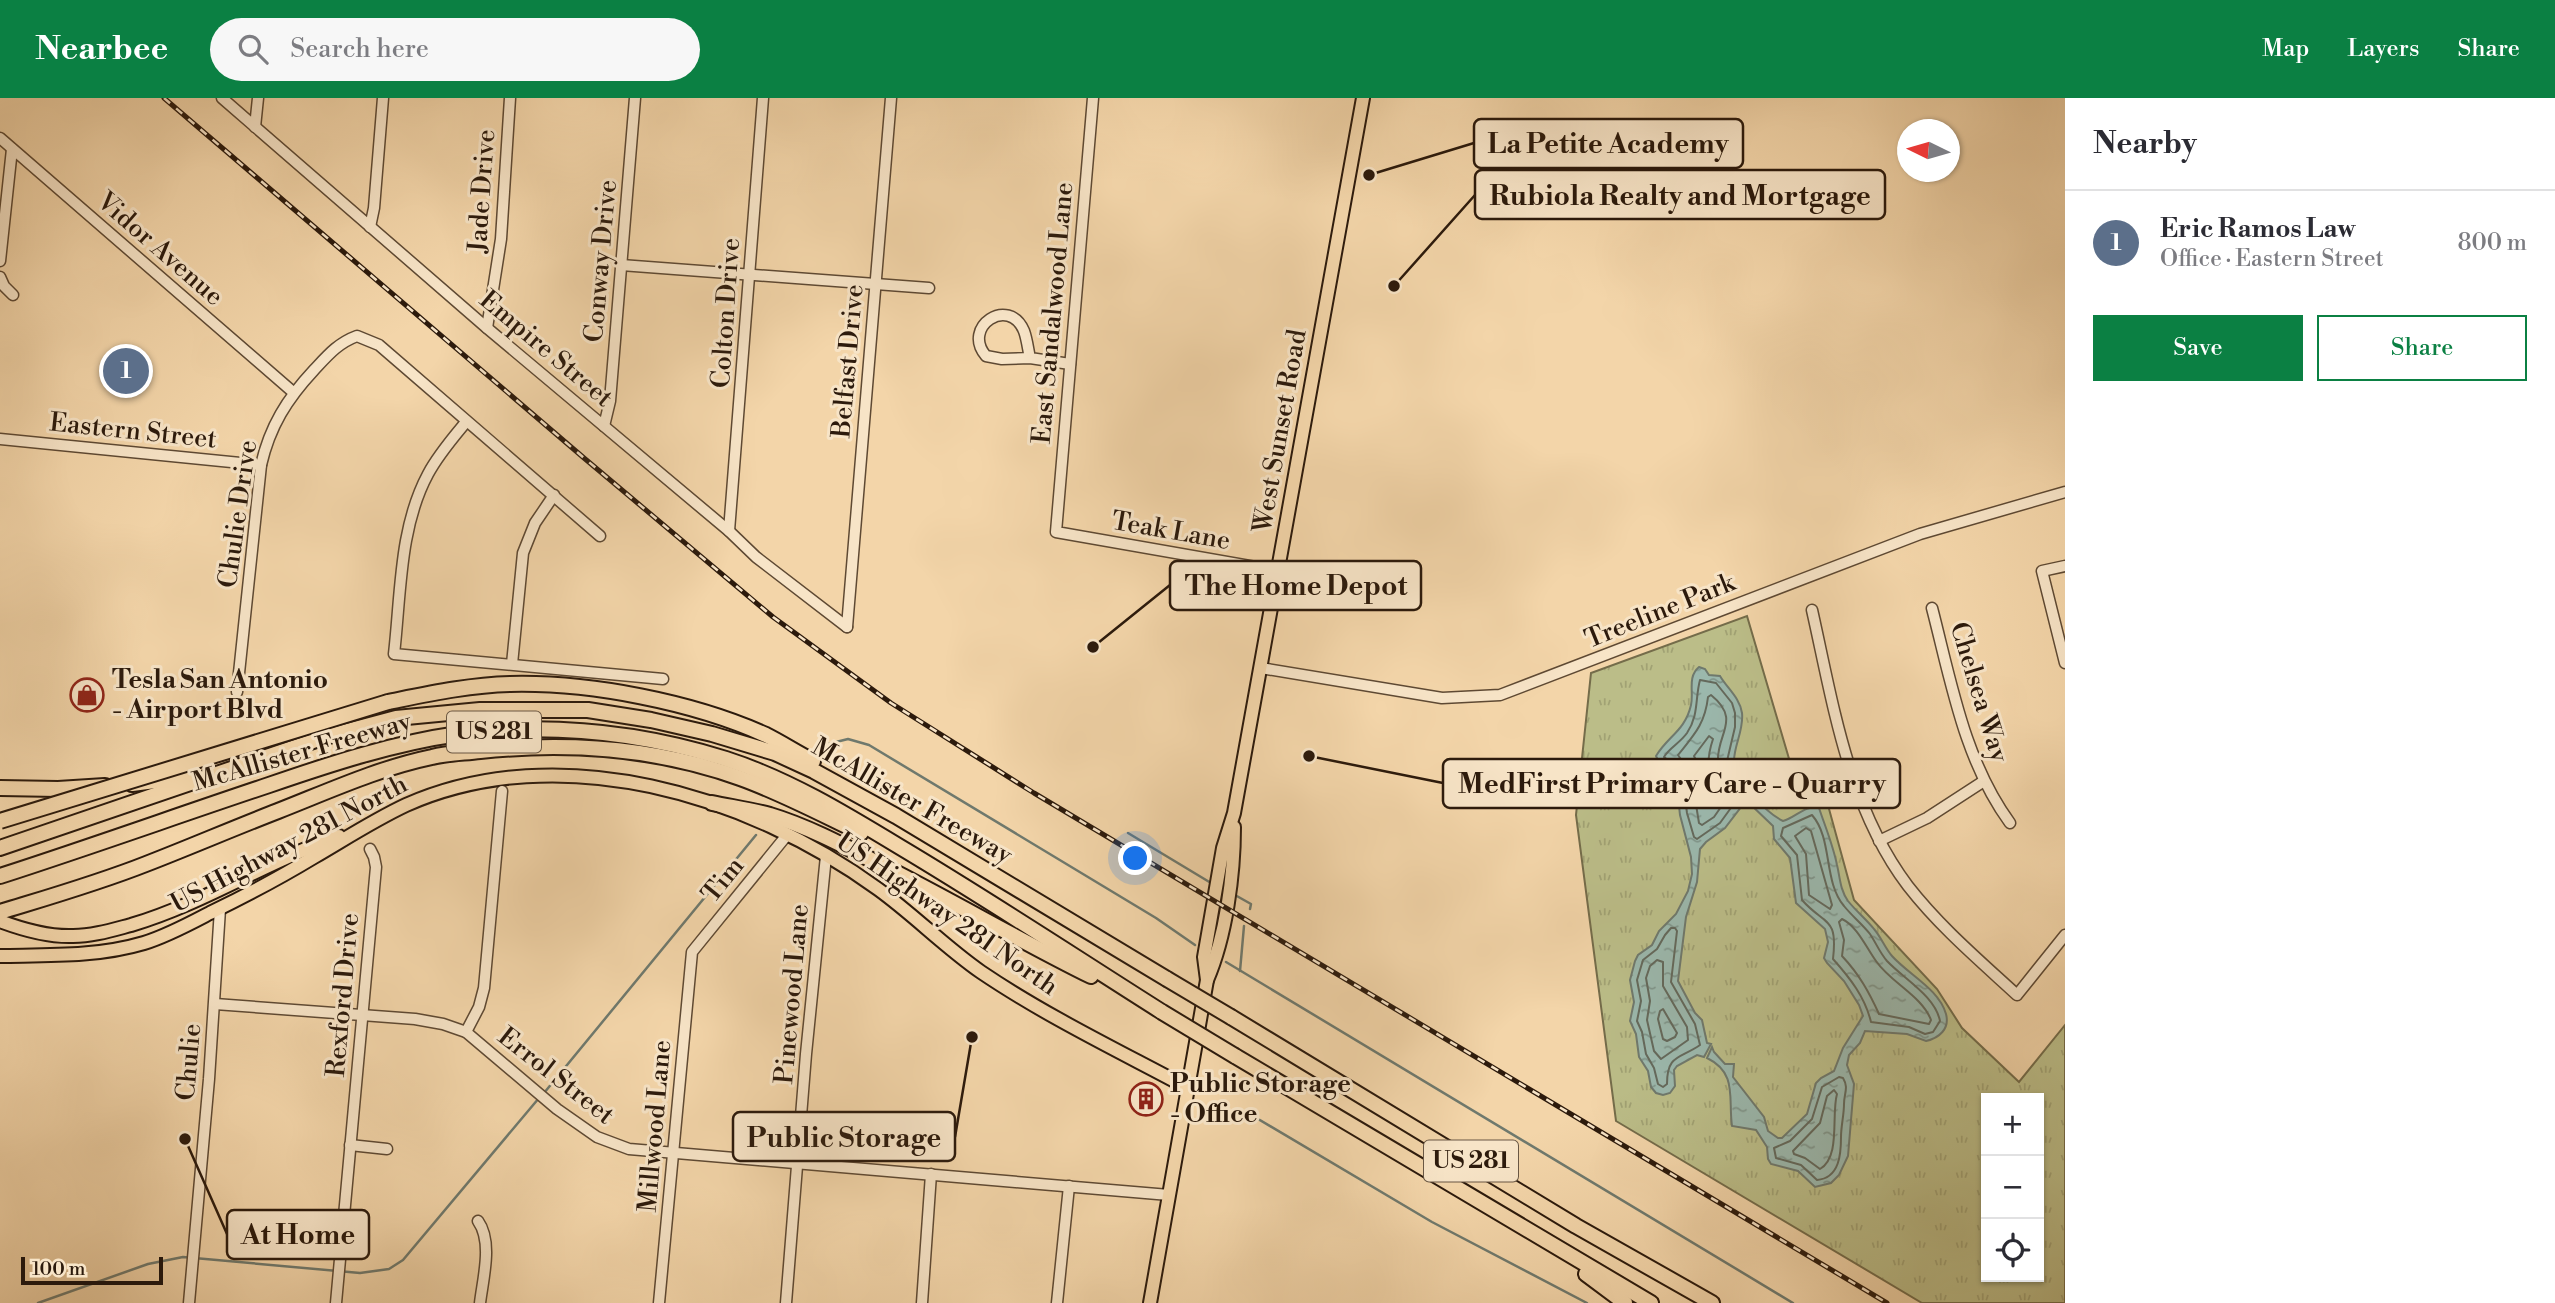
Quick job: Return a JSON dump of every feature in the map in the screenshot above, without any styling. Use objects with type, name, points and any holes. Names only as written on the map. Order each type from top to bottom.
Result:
[{"type":"highway","points":[[0,821],[388,702],[467,688],[509,684],[570,685],[642,697],[717,717],[766,736],[822,767],[859,795]]},
{"type":"highway","name":"McAllister Freeway","points":[[0,848],[325,737],[396,718],[480,709],[588,710],[676,726],[775,753],[859,795],[1576,1226],[1712,1303]]},
{"type":"highway","name":"McAllister Freeway","points":[[0,876],[296,776],[388,749],[457,734],[534,729],[576,730],[636,737],[727,759],[799,789],[944,873],[1162,1012],[1651,1303]]},
{"type":"highway","points":[[0,912],[77,889],[145,864],[371,774],[434,756],[540,746],[641,753],[739,777],[776,792],[944,873]]},
{"type":"highway","points":[[0,788],[58,789],[126,785],[235,769]]},
{"type":"highway","points":[[712,803],[771,816],[864,856],[1035,948],[1162,1012]]},
{"type":"highway","points":[[1532,1233],[1625,1303]]},
{"type":"main road","name":"West Sunset Road","points":[[1150,1303],[1207,980],[1204,957],[1223,848],[1234,813],[1363,98]]},
{"type":"main road","name":"US Highway 281 North","points":[[0,956],[68,955],[144,943],[219,909],[359,829],[447,789],[502,778],[607,778],[675,792],[712,803],[787,835],[877,888],[981,971],[1060,1019],[1188,1088]]},
{"type":"main road","points":[[0,921],[37,933],[71,936],[114,930],[158,917],[241,881],[309,846],[359,829]]},
{"type":"street","name":"Empire Street","points":[[222,98],[757,557],[847,627]]},
{"type":"street","points":[[255,127],[258,98]]},
{"type":"street","points":[[370,227],[383,98]]},
{"type":"street","name":"Jade Drive","points":[[487,328],[501,239],[510,98]]},
{"type":"street","name":"Conway Drive","points":[[604,426],[610,401],[635,98]]},
{"type":"street","name":"Colton Drive","points":[[729,531],[764,98]]},
{"type":"street","name":"Belfast Drive","points":[[847,627],[891,98]]},
{"type":"street","name":"East Sandalwood Lane","points":[[1056,532],[1093,98]]},
{"type":"street","name":"Vidor Avenue","points":[[0,138],[293,392]]},
{"type":"street","points":[[0,261],[12,149]]},
{"type":"street","points":[[621,265],[929,288]]},
{"type":"street","points":[[0,276],[4,286],[13,295]]},
{"type":"street","points":[[1030,358],[1023,329],[1018,322],[1007,315],[998,315],[989,317],[983,324],[980,345],[986,356],[1002,359],[1030,358],[1070,364]]},
{"type":"street","name":"Chulie Drive","points":[[237,692],[261,465],[272,429],[293,392],[335,347],[357,336],[379,345],[466,422]]},
{"type":"street","points":[[600,536],[466,422],[434,463],[412,512],[407,533],[394,654],[663,679]]},
{"type":"street","name":"Eastern Street","points":[[0,439],[261,465]]},
{"type":"street","name":"Treeline Park","points":[[1261,668],[1442,698],[1500,695],[1920,534],[2065,492]]},
{"type":"street","points":[[512,664],[523,553],[535,523],[554,495]]},
{"type":"street","name":"Teak Lane","points":[[1056,532],[1278,571]]},
{"type":"street","points":[[2065,566],[2042,572],[2065,663]]},
{"type":"street","name":"Chelsea Way","points":[[1932,608],[1966,736],[1984,781],[2010,823]]},
{"type":"street","points":[[1812,610],[1844,747],[1865,809],[1879,841],[1906,884],[1939,923],[2017,995],[2065,936]]},
{"type":"street","points":[[1879,841],[1927,818],[1984,781]]},
{"type":"street","points":[[466,1031],[480,1007],[484,988],[502,791]]},
{"type":"street","name":"Tim","points":[[692,952],[787,835]]},
{"type":"street","name":"Rexford Drive","points":[[336,1303],[376,867],[370,849]]},
{"type":"street","name":"Pinewood Lane","points":[[786,1303],[826,856]]},
{"type":"street","name":"Chulie","points":[[189,1303],[215,1004],[219,909]]},
{"type":"street","name":"Millwood Lane","points":[[659,1303],[692,952]]},
{"type":"street","name":"Errol Street","points":[[215,1004],[415,1019],[466,1031],[557,1109],[597,1137],[629,1149],[1169,1195]]},
{"type":"street","points":[[350,1146],[387,1149]]},
{"type":"street","points":[[922,1303],[931,1174]]},
{"type":"street","points":[[1058,1303],[1069,1186]]},
{"type":"street","points":[[478,1221],[484,1229],[486,1240],[480,1303]]},
{"type":"green space","points":[[1747,616],[1795,779],[1811,777],[1823,787],[1854,900],[1937,989],[1962,1028],[2019,1082],[2065,1025],[2065,1303],[1922,1303],[1616,1121],[1576,815],[1591,673]]},
{"type":"water","points":[[1699,667],[1705,669],[1709,675],[1720,676],[1741,708],[1742,725],[1734,761],[1745,786],[1761,804],[1783,821],[1805,810],[1819,808],[1845,897],[1876,932],[1892,956],[1937,997],[1946,1014],[1945,1028],[1935,1038],[1926,1041],[1907,1034],[1865,1031],[1860,1043],[1849,1055],[1847,1065],[1854,1084],[1848,1156],[1839,1175],[1831,1183],[1815,1187],[1798,1171],[1771,1164],[1767,1147],[1756,1130],[1732,1126],[1727,1079],[1717,1064],[1707,1058],[1712,1047],[1725,1064],[1734,1064],[1733,1077],[1764,1117],[1768,1131],[1782,1138],[1807,1114],[1816,1083],[1834,1071],[1843,1048],[1863,1016],[1844,981],[1824,958],[1828,942],[1825,929],[1796,903],[1790,858],[1774,839],[1773,826],[1749,803],[1745,802],[1725,828],[1700,849],[1697,882],[1686,917],[1678,981],[1695,1013],[1702,1020],[1707,1043],[1711,1044],[1704,1057],[1697,1055],[1677,1066],[1674,1070],[1675,1086],[1670,1093],[1656,1093],[1651,1087],[1648,1071],[1639,1057],[1636,1034],[1630,1021],[1634,1002],[1630,980],[1635,961],[1638,955],[1652,945],[1659,931],[1676,914],[1688,891],[1692,874],[1691,857],[1680,815],[1676,778],[1661,766],[1656,756],[1685,721],[1692,700],[1693,675]]},
{"type":"waterway","points":[[828,744],[848,739],[869,745],[1156,918],[1195,945]]},
{"type":"waterway","points":[[1128,833],[1211,883]]},
{"type":"waterway","points":[[544,1093],[756,835]]},
{"type":"waterway","points":[[1235,895],[1251,904],[1250,909]]},
{"type":"waterway","points":[[1240,971],[1244,926]]},
{"type":"waterway","points":[[1226,962],[1793,1303]]},
{"type":"waterway","points":[[38,1303],[148,1264],[183,1257],[360,1273],[389,1269],[403,1260],[539,1098]]},
{"type":"waterway","points":[[1248,1113],[1432,1222],[1587,1303]]},
{"type":"railway","points":[[164,98],[773,617],[891,703],[1034,793],[1887,1303]]},
{"type":"place","name":"La Petite Academy","points":[[1369,175]]},
{"type":"place","name":"Rubiola Realty and Mortgage","points":[[1394,286]]},
{"type":"place","name":"Eric Ramos Law","points":[[126,371]]},
{"type":"place","name":"The Home Depot","points":[[1093,647]]},
{"type":"place","name":"Tesla San Antonio - Airport Blvd","points":[[87,695]]},
{"type":"place","name":"MedFirst Primary Care - Quarry","points":[[1309,756]]},
{"type":"place","name":"Public Storage","points":[[972,1037]]},
{"type":"place","name":"Public Storage - Office","points":[[1146,1099]]},
{"type":"place","name":"At Home","points":[[185,1139]]}]
